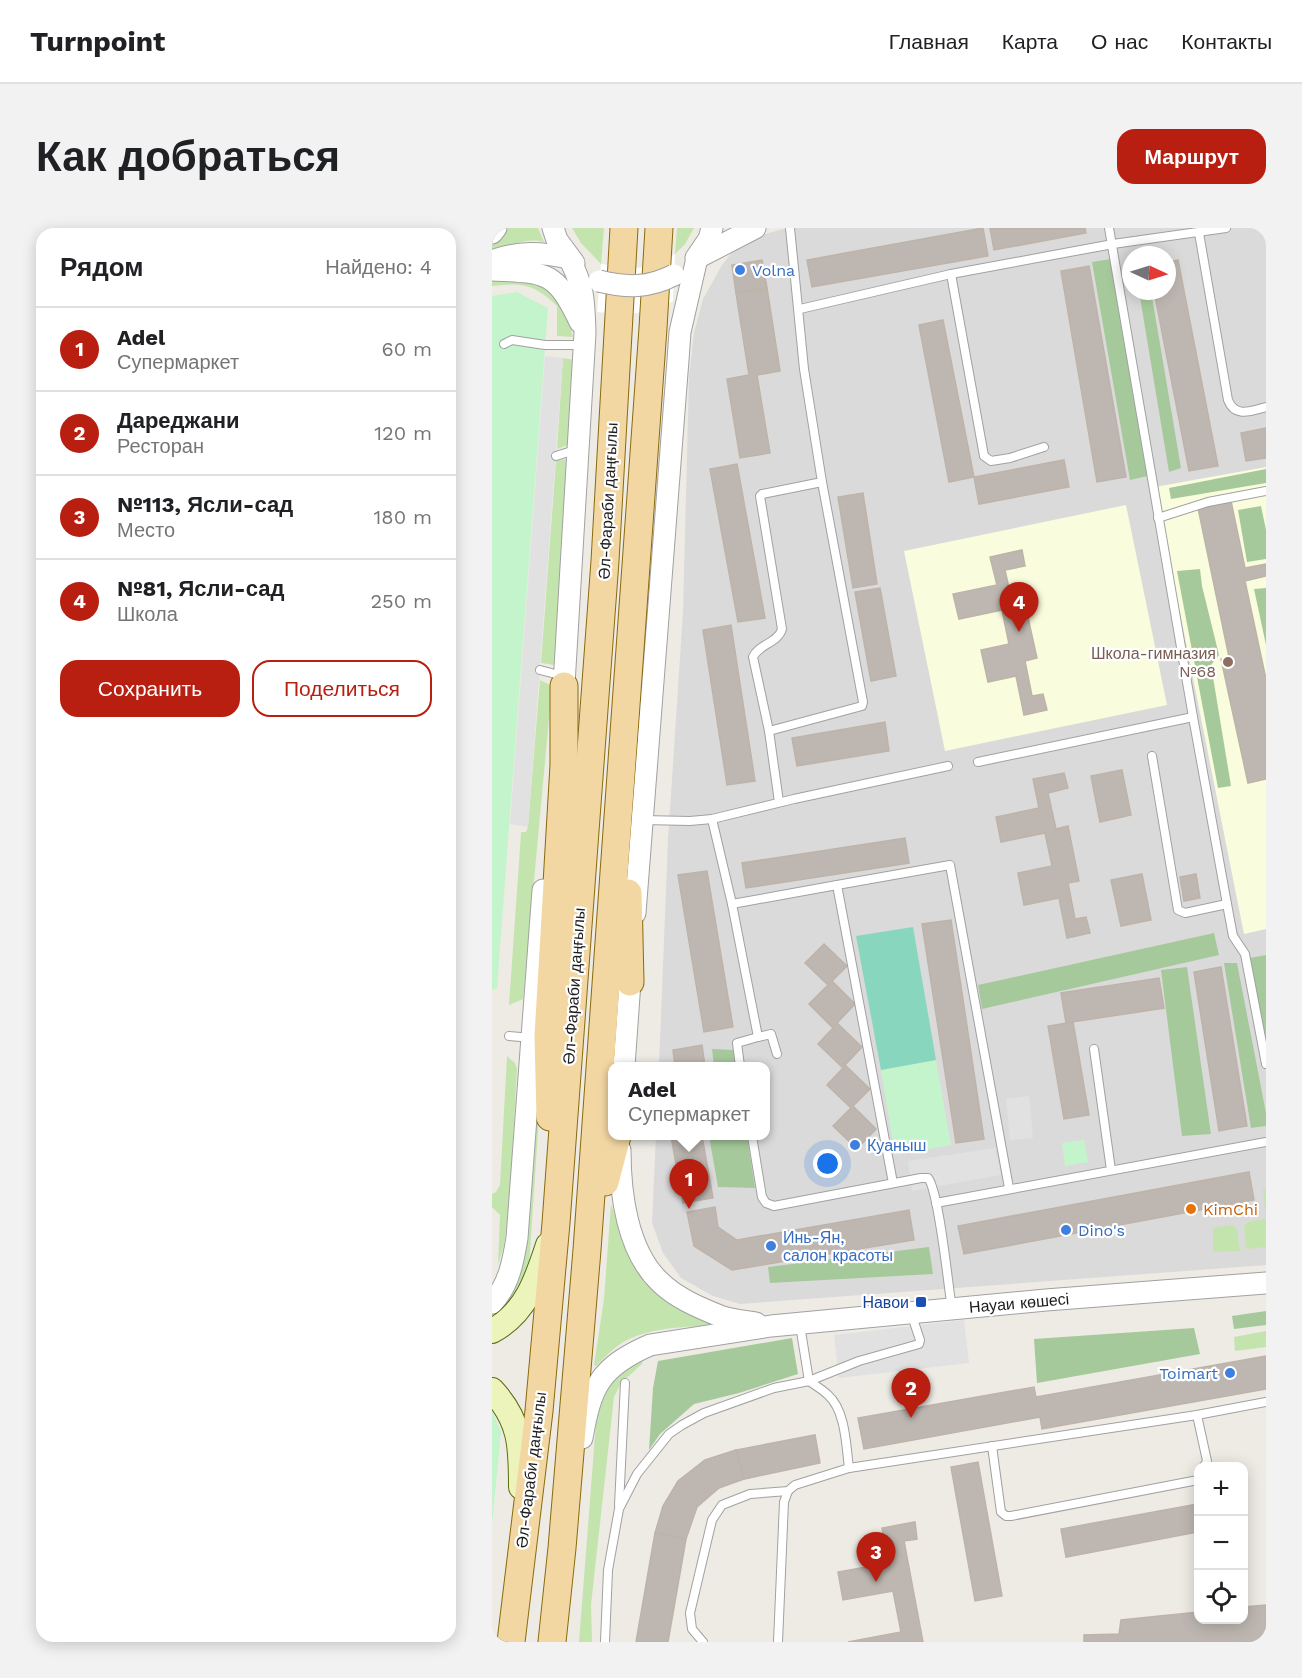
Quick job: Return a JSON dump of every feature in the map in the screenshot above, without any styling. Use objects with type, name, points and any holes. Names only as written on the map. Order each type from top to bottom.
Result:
[{"type":"main road","name":"Әл-Фараби даңғылы","points":[[511,1642],[539,1411],[556,1223],[605,561],[624,228]]},
{"type":"main road","name":"Әл-Фараби даңғылы","points":[[552,1642],[587,1250],[659,228]]},
{"type":"main road","points":[[492,1330],[515,1314],[527,1298],[536,1281],[556,1223],[548,1094],[548,1036],[564,765],[565,681]]},
{"type":"main road","points":[[625,712],[630,982]]},
{"type":"main road","points":[[587,1250],[617,1140]]},
{"type":"main road","points":[[492,1390],[512,1415],[518,1433],[521,1464],[522,1543]]},
{"type":"street","points":[[492,233],[496,228]]},
{"type":"street","name":"Әл-Фараби даңғылы","points":[[492,1303],[506,1283],[513,1263],[517,1238],[546,858],[565,681],[584,339],[584,301],[580,280],[557,240],[553,228]]},
{"type":"street","points":[[624,1062],[680,341],[697,258],[709,239],[712,228]]},
{"type":"street","points":[[492,261],[515,254],[546,253],[569,258],[599,281],[633,287],[651,285],[674,275],[697,258],[755,228]]},
{"type":"street","points":[[492,270],[539,273],[549,278],[571,302],[584,339]]},
{"type":"street","name":"Науаи көшесі","points":[[618,1140],[623,1206],[646,1265],[661,1283],[688,1302],[722,1317],[771,1326]]},
{"type":"street","name":"Науаи көшесі","points":[[562,1548],[586,1413],[600,1380],[612,1366],[650,1345],[771,1326],[1046,1300],[1266,1283]]},
{"type":"lane","points":[[769,731],[862,706],[863,702],[822,482],[804,369],[800,309],[790,228]]},
{"type":"lane","points":[[1109,228],[1233,936],[1245,954],[1266,1064]]},
{"type":"lane","points":[[800,309],[951,274],[1113,244],[1226,228]]},
{"type":"lane","points":[[1199,233],[1231,408],[1239,412],[1266,407]]},
{"type":"lane","points":[[951,274],[984,456],[991,461],[1044,447]]},
{"type":"lane","points":[[504,344],[512,340],[545,345],[584,339]]},
{"type":"lane","points":[[556,456],[578,449]]},
{"type":"lane","points":[[779,802],[769,731],[753,657],[756,651],[779,636],[783,629],[759,496],[822,482]]},
{"type":"lane","points":[[1158,518],[1208,502],[1266,491]]},
{"type":"lane","points":[[540,670],[565,681]]},
{"type":"lane","points":[[978,762],[1193,717]]},
{"type":"lane","points":[[1152,756],[1178,910],[1185,913],[1227,904]]},
{"type":"lane","points":[[642,820],[712,819],[779,802],[948,766]]},
{"type":"lane","points":[[712,819],[732,904],[758,1037]]},
{"type":"lane","points":[[732,904],[950,865],[1009,1188]]},
{"type":"lane","points":[[837,885],[893,1183]]},
{"type":"lane","points":[[739,1062],[737,1043],[771,1034],[777,1054]]},
{"type":"lane","points":[[509,1036],[533,1038]]},
{"type":"lane","points":[[1094,1049],[1111,1170]]},
{"type":"lane","points":[[753,1140],[762,1197],[766,1203],[774,1206],[928,1178],[932,1184],[936,1203],[952,1309]]},
{"type":"lane","points":[[936,1203],[1266,1142]]},
{"type":"lane","points":[[619,1509],[637,1474],[658,1446],[682,1425],[704,1413],[774,1388],[809,1381],[859,1361],[919,1344],[920,1340],[911,1313]]},
{"type":"lane","points":[[800,1324],[809,1381],[830,1396],[837,1408],[842,1423],[849,1468]]},
{"type":"lane","points":[[604,1642],[608,1570],[619,1509],[625,1383]]},
{"type":"lane","points":[[778,1642],[784,1502],[788,1491],[795,1485],[849,1468],[1197,1415],[1266,1402]]},
{"type":"lane","points":[[1197,1415],[1206,1462]]},
{"type":"lane","points":[[992,1446],[1002,1512],[1011,1516],[1194,1481]]},
{"type":"lane","points":[[703,1642],[692,1629],[690,1613],[712,1520],[722,1505],[734,1500],[750,1494],[788,1491]]},
{"type":"shaded area","points":[[787,228],[1266,228],[1266,1265],[740,1304],[713,1296],[681,1278],[663,1253],[652,1223],[656,1140],[770,1140],[770,1062],[659,1062],[668,840],[683,612],[689,377],[694,333],[703,299],[722,265],[733,251],[762,235]]},
{"type":"shaded area","points":[[545,356],[563,358],[528,827],[510,824]]},
{"type":"shaded area","name":"Школа-гимназия №68","points":[[1266,467],[1266,929],[1244,934],[1155,487]]},
{"type":"shaded area","points":[[1126,505],[1167,705],[945,751],[904,551]]},
{"type":"shaded area","points":[[1029,1096],[1033,1138],[1010,1140],[1006,1099]]},
{"type":"shaded area","points":[[995,1148],[1001,1175],[912,1191],[908,1161]]},
{"type":"shaded area","points":[[964,1320],[969,1363],[839,1378],[834,1335]]},
{"type":"green space","points":[[508,228],[538,228],[544,242],[524,241],[492,254],[492,245]]},
{"type":"green space","points":[[572,228],[604,228],[601,264],[581,243]]},
{"type":"green space","points":[[677,228],[694,228],[685,244],[675,254]]},
{"type":"green space","points":[[1111,259],[1148,476],[1130,480],[1092,262]]},
{"type":"green space","points":[[492,277],[542,282],[562,296],[573,337],[557,336],[557,306],[542,293],[520,285],[492,286]]},
{"type":"green space","points":[[517,292],[548,308],[497,988],[492,990],[492,296]]},
{"type":"green space","points":[[1140,300],[1153,300],[1181,468],[1169,472]]},
{"type":"green space","points":[[563,358],[575,360],[571,444],[557,449]]},
{"type":"green space","points":[[568,459],[555,665],[541,663],[556,461]]},
{"type":"green space","points":[[1266,469],[1266,483],[1171,499],[1169,488]]},
{"type":"green space","points":[[1261,506],[1266,530],[1266,559],[1247,562],[1238,510]]},
{"type":"green space","points":[[1200,569],[1219,655],[1211,665],[1231,786],[1218,788],[1177,571]]},
{"type":"green space","points":[[1266,588],[1266,645],[1254,589]]},
{"type":"green space","points":[[540,680],[552,686],[523,999],[509,1005],[521,832],[526,832],[528,827]]},
{"type":"green space","points":[[552,875],[528,1281],[492,1323],[492,1311],[512,1286]]},
{"type":"green space","points":[[913,927],[936,1060],[881,1070],[856,936]]},
{"type":"green space","points":[[1214,933],[1219,955],[982,1009],[978,985]]},
{"type":"green space","points":[[1266,955],[1266,1041],[1250,958]]},
{"type":"green space","points":[[1224,963],[1237,963],[1266,1113],[1266,1126],[1251,1128]]},
{"type":"green space","points":[[1187,967],[1211,1134],[1182,1136],[1161,970]]},
{"type":"green space","points":[[712,1049],[734,1050],[736,1062],[714,1062]]},
{"type":"green space","points":[[507,1056],[515,1063],[517,1069],[509,1209],[504,1245],[498,1265],[500,1215],[492,1207],[492,1194],[500,1185]]},
{"type":"green space","points":[[936,1060],[951,1145],[895,1155],[881,1070]]},
{"type":"green space","points":[[710,1140],[748,1140],[755,1188],[718,1187]]},
{"type":"green space","points":[[1084,1140],[1088,1162],[1065,1166],[1062,1143]]},
{"type":"green space","points":[[1263,1189],[1266,1189],[1266,1219]]},
{"type":"green space","points":[[611,1204],[624,1244],[635,1265],[737,1325],[680,1327],[651,1332],[625,1341],[596,1366],[594,1365],[604,1299]]},
{"type":"green space","points":[[1266,1219],[1266,1247],[1246,1249],[1244,1226],[1248,1222]]},
{"type":"green space","points":[[1231,1225],[1237,1229],[1240,1251],[1213,1252],[1213,1228]]},
{"type":"green space","points":[[929,1247],[933,1274],[770,1283],[768,1267]]},
{"type":"green space","points":[[1266,1311],[1266,1325],[1234,1329],[1232,1316]]},
{"type":"green space","points":[[1194,1328],[1200,1354],[1037,1383],[1034,1339]]},
{"type":"green space","points":[[1266,1331],[1266,1347],[1235,1351],[1234,1337]]},
{"type":"green space","points":[[792,1338],[798,1374],[739,1393],[694,1404],[660,1434],[649,1450],[653,1388],[658,1361]]},
{"type":"green space","points":[[643,1355],[642,1364],[621,1383],[614,1397],[591,1605],[592,1642],[579,1642],[597,1410],[605,1391],[614,1378]]},
{"type":"green space","points":[[492,1411],[501,1432],[492,1524]]},
{"type":"pier","points":[[675,254],[673,301],[662,307],[628,315],[597,312],[601,264],[634,268],[649,267]]},
{"type":"building","points":[[983,228],[988,256],[812,287],[807,260]]},
{"type":"building","points":[[990,228],[1085,228],[1086,233],[994,250]]},
{"type":"building","points":[[762,260],[767,288],[736,293],[732,265]]},
{"type":"building","points":[[1176,260],[1178,260],[1218,466],[1189,471],[1156,300],[1176,300]]},
{"type":"building","points":[[1089,266],[1126,477],[1097,482],[1061,271]]},
{"type":"building","points":[[767,288],[780,371],[757,375],[770,453],[740,458],[727,379],[749,375],[736,293]]},
{"type":"building","points":[[943,320],[974,477],[949,482],[919,325]]},
{"type":"building","points":[[1266,428],[1266,458],[1246,461],[1241,433]]},
{"type":"building","points":[[1064,460],[1069,487],[979,504],[974,477]]},
{"type":"building","points":[[737,464],[765,618],[738,622],[710,469]]},
{"type":"building","points":[[863,493],[877,584],[853,588],[838,497]]},
{"type":"building","name":"Школа-гимназия №68","points":[[1231,501],[1245,568],[1266,564],[1266,576],[1245,581],[1266,679],[1266,779],[1248,783],[1221,659],[1229,657],[1198,508]]},
{"type":"building","points":[[1022,550],[1025,566],[1005,570],[1013,606],[1025,604],[1037,658],[1025,661],[1032,696],[1043,694],[1047,710],[1024,715],[1016,676],[988,682],[981,650],[1009,644],[1002,610],[959,619],[953,594],[997,585],[990,557]]},
{"type":"building","points":[[880,588],[896,676],[871,681],[855,592]]},
{"type":"building","points":[[731,625],[755,781],[727,785],[703,630]]},
{"type":"building","points":[[885,722],[889,751],[797,766],[792,738]]},
{"type":"building","points":[[1122,770],[1131,815],[1100,822],[1091,776]]},
{"type":"building","points":[[1064,773],[1068,788],[1048,793],[1056,829],[1068,826],[1079,881],[1068,883],[1075,919],[1086,917],[1090,933],[1067,938],[1059,898],[1024,905],[1018,873],[1052,866],[1045,833],[1001,842],[996,817],[1039,808],[1033,779]]},
{"type":"building","points":[[905,838],[909,863],[746,888],[742,863]]},
{"type":"building","points":[[707,871],[733,1027],[704,1032],[678,875]]},
{"type":"building","points":[[1142,874],[1151,920],[1121,926],[1111,880]]},
{"type":"building","points":[[1196,874],[1200,898],[1184,901],[1180,877]]},
{"type":"building","points":[[951,920],[984,1139],[956,1143],[922,924]]},
{"type":"building","points":[[824,944],[847,966],[832,981],[855,1004],[837,1023],[862,1047],[845,1065],[870,1089],[853,1106],[876,1129],[857,1149],[833,1126],[851,1108],[827,1085],[843,1068],[818,1044],[833,1028],[809,1004],[828,985],[805,963]]},
{"type":"building","points":[[1221,967],[1247,1126],[1219,1131],[1194,972]]},
{"type":"building","points":[[1159,978],[1164,1008],[1066,1023],[1061,993]]},
{"type":"building","points":[[1073,1022],[1089,1115],[1064,1119],[1048,1026]]},
{"type":"building","points":[[702,1045],[704,1062],[674,1062],[673,1050]]},
{"type":"building","points":[[672,1140],[703,1140],[713,1198],[683,1203]]},
{"type":"building","points":[[1249,1172],[1254,1200],[964,1254],[958,1226]]},
{"type":"building","points":[[715,1207],[718,1227],[737,1240],[909,1210],[914,1240],[732,1270],[694,1246],[687,1212]]},
{"type":"building","points":[[1266,1356],[1266,1389],[1042,1429],[1040,1417],[864,1449],[858,1418],[1034,1387],[1036,1397]]},
{"type":"building","points":[[815,1435],[820,1463],[744,1479],[736,1450]]},
{"type":"building","points":[[736,1450],[744,1479],[719,1488],[697,1507],[686,1539],[655,1533],[663,1506],[678,1481],[705,1460]]},
{"type":"building","points":[[978,1462],[1002,1596],[975,1601],[951,1467]]},
{"type":"building","points":[[1194,1505],[1194,1533],[1066,1557],[1061,1529]]},
{"type":"building","points":[[915,1522],[917,1539],[904,1541],[923,1642],[848,1642],[901,1632],[893,1591],[843,1600],[838,1572],[888,1563],[882,1528]]},
{"type":"building","points":[[655,1533],[686,1539],[668,1642],[636,1642]]},
{"type":"building","points":[[1266,1605],[1266,1642],[1084,1642],[1084,1635],[1119,1634],[1121,1620],[1194,1612],[1194,1624],[1248,1624],[1248,1607]]},
{"type":"place","name":"Volna","points":[[740,270]]},
{"type":"place","name":"№81, Ясли-сад","points":[[1019,632]]},
{"type":"place","name":"Школа-гимназия №68","points":[[1228,662]]},
{"type":"place","name":"Куаныш","points":[[855,1145]]},
{"type":"place","name":"Adel","points":[[689,1209]]},
{"type":"place","name":"KimChi","points":[[1191,1209]]},
{"type":"place","name":"Dino's","points":[[1066,1230]]},
{"type":"place","name":"Инь-Ян, салон красоты","points":[[771,1246]]},
{"type":"place","name":"Навои","points":[[921,1302]]},
{"type":"place","name":"Toimart","points":[[1230,1373]]},
{"type":"place","name":"Дареджани","points":[[911,1418]]},
{"type":"place","name":"№113, Ясли-сад","points":[[876,1582]]}]
